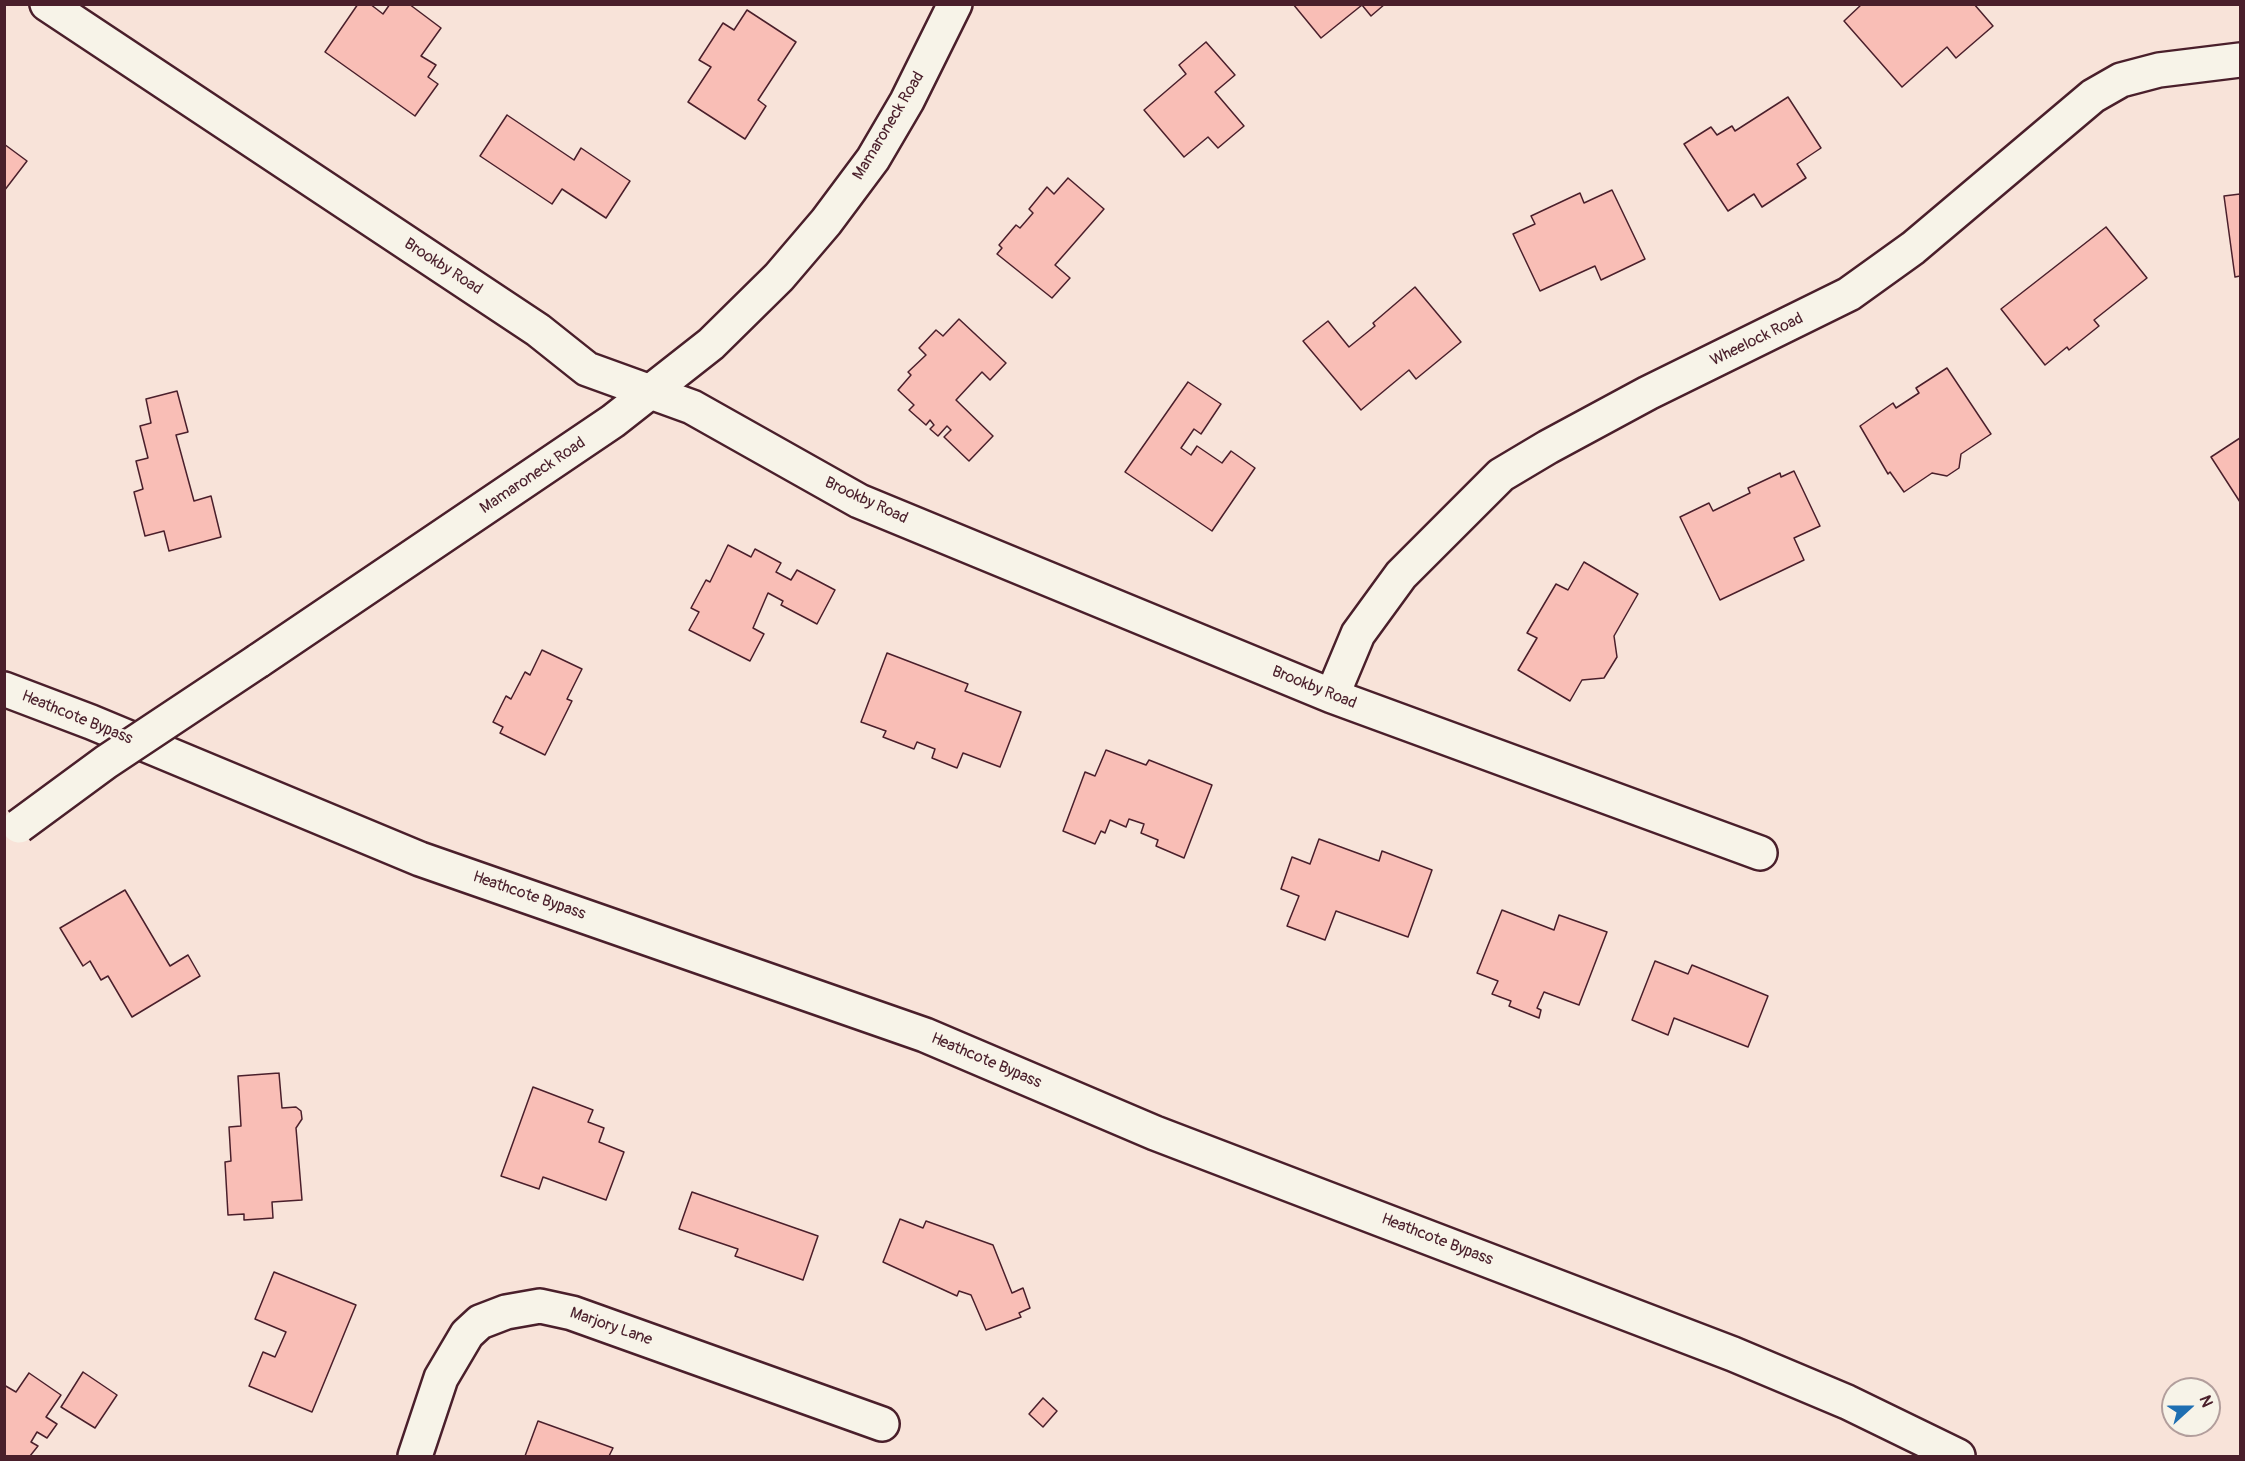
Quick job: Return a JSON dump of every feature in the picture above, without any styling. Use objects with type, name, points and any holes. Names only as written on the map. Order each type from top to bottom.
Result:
[{"type":"street","name":"Brookby Road","points":[[47,4],[538,330],[586,369],[692,407],[859,501],[1332,696],[1760,853]]},
{"type":"street","name":"Mamaroneck Road","points":[[12,833],[106,762],[613,422],[711,344],[779,277],[873,159],[907,101],[955,4]]},
{"type":"street","name":"Wheelock Road","points":[[1332,696],[1358,634],[1401,575],[1501,475],[1648,393],[1849,294],[1913,248],[2092,96],[2121,80],[2159,70],[2241,60]]},
{"type":"street","name":"Heathcote Bypass","points":[[4,689],[92,722],[420,859],[925,1035],[1155,1133],[1733,1354],[1847,1402],[1958,1456]]},
{"type":"street","name":"Marjory Lane","points":[[415,1456],[441,1378],[467,1334],[480,1322],[506,1312],[540,1306],[572,1313],[882,1424]]},
{"type":"building","points":[[358,4],[370,4],[383,14],[390,4],[409,4],[441,28],[421,56],[436,65],[428,77],[438,84],[415,116],[325,52]]},
{"type":"building","points":[[1293,4],[1385,4],[1371,16],[1362,5],[1321,38]]},
{"type":"building","points":[[1862,4],[1974,4],[1993,26],[1956,58],[1947,47],[1902,87],[1844,21]]},
{"type":"building","points":[[747,10],[796,42],[758,100],[766,106],[745,139],[688,102],[711,67],[699,60],[723,23],[734,30]]},
{"type":"building","points":[[1206,42],[1235,75],[1215,92],[1244,126],[1218,148],[1208,137],[1184,157],[1144,110],[1186,74],[1179,65]]},
{"type":"building","points":[[1788,97],[1821,148],[1797,164],[1806,178],[1762,207],[1754,194],[1728,211],[1684,144],[1711,127],[1717,135],[1732,126],[1735,131]]},
{"type":"building","points":[[507,115],[574,160],[581,148],[630,181],[606,218],[562,189],[552,204],[480,156]]},
{"type":"building","points":[[4,144],[27,161],[4,191]]},
{"type":"building","points":[[1068,178],[1104,209],[1055,265],[1070,278],[1052,298],[997,254],[1002,248],[999,245],[1016,225],[1020,228],[1033,213],[1029,209],[1047,187],[1054,194]]},
{"type":"building","points":[[1612,190],[1645,259],[1601,280],[1595,266],[1540,291],[1513,234],[1535,224],[1531,216],[1580,193],[1584,203]]},
{"type":"building","points":[[2240,194],[2240,276],[2235,277],[2224,196]]},
{"type":"building","points":[[2106,227],[2147,278],[2094,320],[2099,326],[2069,350],[2067,347],[2045,365],[2001,309]]},
{"type":"building","points":[[1415,287],[1461,342],[1416,379],[1409,370],[1361,410],[1303,341],[1328,321],[1349,347],[1375,326],[1373,323]]},
{"type":"building","points":[[959,319],[1006,363],[990,380],[982,372],[956,400],[993,436],[969,461],[944,437],[951,430],[947,426],[938,436],[930,429],[934,425],[930,420],[926,425],[909,410],[914,405],[898,390],[911,375],[908,372],[926,355],[919,348],[936,330],[943,336]]},
{"type":"building","points":[[1947,368],[1991,434],[1961,454],[1959,468],[1947,476],[1932,473],[1904,492],[1890,472],[1888,474],[1860,426],[1893,403],[1896,408],[1919,393],[1916,388]]},
{"type":"building","points":[[1188,382],[1221,404],[1201,434],[1194,429],[1181,448],[1191,455],[1197,446],[1222,463],[1231,451],[1255,468],[1212,531],[1125,472]]},
{"type":"building","points":[[177,391],[188,432],[176,435],[194,501],[211,496],[221,537],[169,551],[164,531],[145,536],[134,492],[143,489],[136,461],[148,458],[140,426],[151,423],[146,399]]},
{"type":"building","points":[[2240,438],[2240,502],[2211,457]]},
{"type":"building","points":[[1794,471],[1820,526],[1794,538],[1804,560],[1720,600],[1680,517],[1709,503],[1713,511],[1750,493],[1748,488],[1780,473],[1781,477]]},
{"type":"building","points":[[728,545],[751,557],[755,549],[781,563],[776,572],[791,580],[797,570],[835,590],[817,624],[781,605],[783,601],[768,593],[753,628],[764,634],[750,661],[689,630],[699,612],[691,608],[706,580],[710,582]]},
{"type":"building","points":[[1584,562],[1638,594],[1614,636],[1617,657],[1604,678],[1582,680],[1570,701],[1518,670],[1537,638],[1527,633],[1556,584],[1568,590]]},
{"type":"building","points":[[542,650],[582,669],[567,699],[572,701],[545,755],[500,733],[503,727],[493,722],[506,696],[511,699],[525,672],[530,675]]},
{"type":"building","points":[[887,653],[968,684],[965,691],[1021,712],[1000,767],[963,753],[957,768],[932,758],[935,749],[917,742],[914,749],[883,737],[886,731],[861,722]]},
{"type":"building","points":[[1106,750],[1146,765],[1149,760],[1212,785],[1184,858],[1156,846],[1158,840],[1141,833],[1144,824],[1129,819],[1126,827],[1110,820],[1105,833],[1101,831],[1095,844],[1063,831],[1085,772],[1095,776]]},
{"type":"building","points":[[1319,839],[1379,861],[1382,851],[1432,870],[1408,937],[1336,911],[1325,940],[1287,926],[1299,896],[1281,889],[1292,857],[1310,864]]},
{"type":"building","points":[[125,890],[170,966],[188,955],[200,976],[132,1017],[108,976],[101,980],[90,961],[83,966],[60,928]]},
{"type":"building","points":[[1502,910],[1554,930],[1559,915],[1607,932],[1579,1005],[1544,992],[1537,1008],[1541,1010],[1539,1018],[1509,1006],[1511,1001],[1492,994],[1498,981],[1477,973]]},
{"type":"building","points":[[1655,961],[1688,974],[1692,965],[1768,996],[1748,1047],[1674,1018],[1668,1035],[1632,1020]]},
{"type":"building","points":[[279,1073],[282,1108],[296,1107],[301,1111],[302,1119],[296,1128],[302,1200],[272,1202],[273,1218],[244,1220],[244,1214],[228,1215],[225,1162],[231,1161],[229,1127],[241,1126],[238,1076]]},
{"type":"building","points":[[533,1087],[593,1110],[588,1122],[604,1128],[599,1142],[624,1152],[606,1200],[543,1177],[539,1189],[501,1176]]},
{"type":"building","points":[[692,1192],[818,1236],[803,1280],[735,1256],[738,1249],[679,1229]]},
{"type":"building","points":[[900,1219],[923,1228],[926,1221],[993,1245],[1012,1293],[1023,1288],[1030,1308],[1019,1313],[1021,1317],[986,1330],[971,1295],[959,1291],[957,1296],[883,1262]]},
{"type":"building","points":[[274,1272],[356,1305],[312,1412],[249,1386],[263,1352],[275,1357],[286,1332],[255,1319]]},
{"type":"building","points":[[83,1372],[117,1395],[95,1428],[61,1407]]},
{"type":"building","points":[[29,1373],[61,1395],[46,1417],[57,1424],[47,1438],[37,1432],[31,1442],[38,1446],[30,1456],[4,1456],[4,1385],[16,1392]]},
{"type":"building","points":[[1043,1398],[1057,1411],[1043,1427],[1029,1414]]},
{"type":"building","points":[[538,1421],[613,1448],[609,1456],[525,1456]]}]
